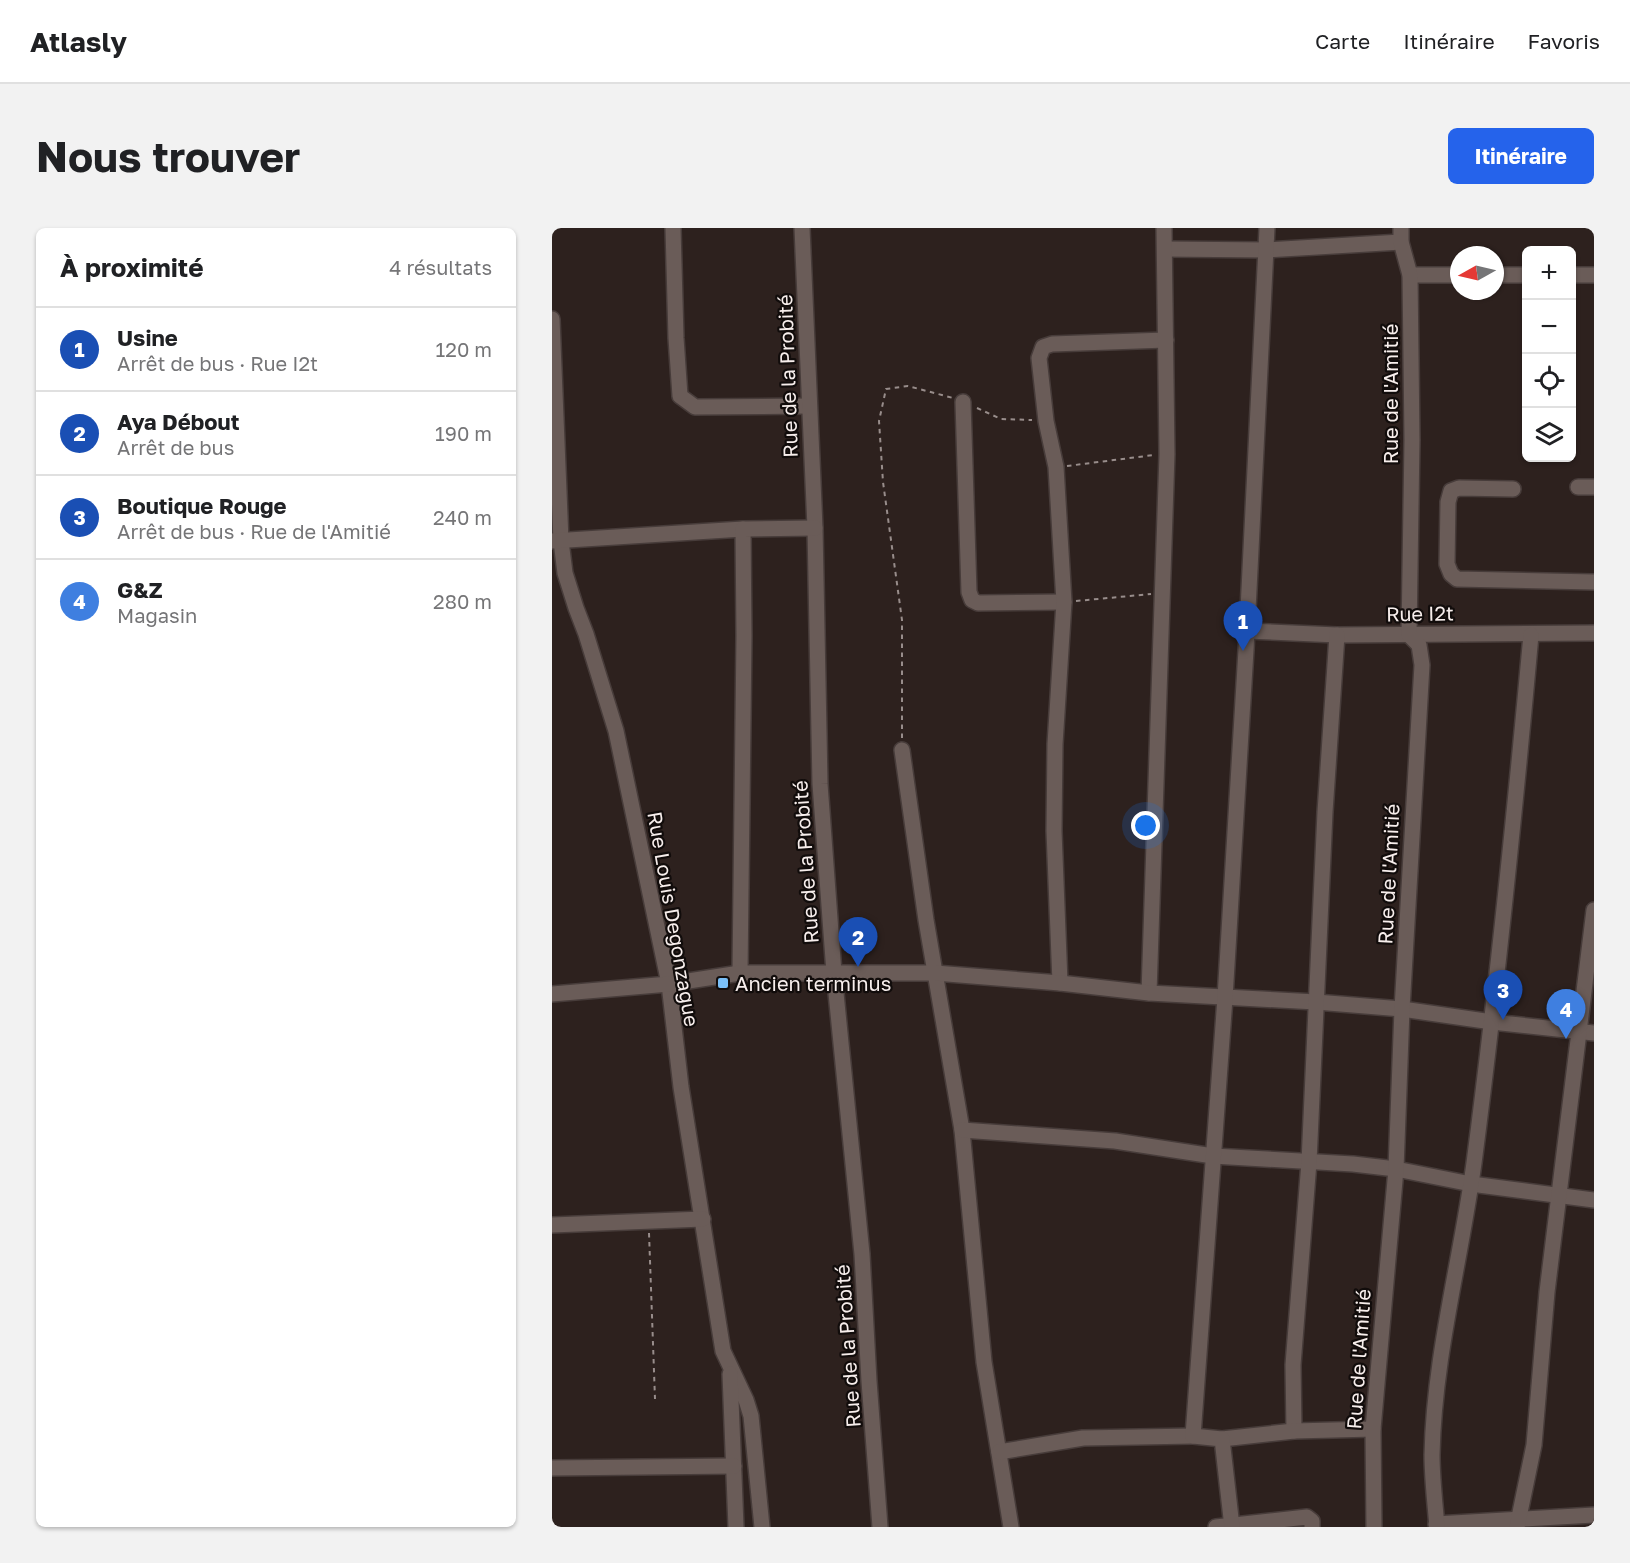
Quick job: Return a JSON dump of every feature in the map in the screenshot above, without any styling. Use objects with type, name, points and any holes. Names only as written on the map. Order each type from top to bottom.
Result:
[{"type":"street","points":[[673,228],[680,396],[695,407],[808,406]]},
{"type":"street","name":"Rue de la Probité","points":[[802,228],[815,528],[820,784],[834,973],[862,1254],[880,1527]]},
{"type":"street","points":[[1149,993],[1167,454],[1164,228]]},
{"type":"street","points":[[1193,1436],[1225,998],[1247,631],[1267,228]]},
{"type":"street","points":[[1165,249],[1267,249],[1401,235]]},
{"type":"street","name":"Rue de l'Amitié","points":[[1374,1527],[1373,1429],[1396,1169],[1402,1009],[1422,665],[1419,645],[1409,635],[1412,440],[1410,275],[1401,235]]},
{"type":"street","points":[[1410,275],[1450,275]]},
{"type":"street","points":[[1504,275],[1522,275]]},
{"type":"street","points":[[1576,275],[1594,275]]},
{"type":"street","name":"Rue Louis Degonzague","points":[[552,319],[557,541],[573,600],[616,731],[669,984],[681,1087],[721,1340],[729,1367],[746,1400],[751,1416],[762,1527]]},
{"type":"street","points":[[1060,983],[1054,831],[1055,755],[1064,602],[1056,467],[1046,421],[1039,358],[1043,347],[1052,344],[1166,340]]},
{"type":"street","points":[[963,402],[969,592],[972,600],[978,603],[1064,602]]},
{"type":"street","points":[[1513,489],[1459,488],[1451,491],[1448,502],[1447,564],[1450,574],[1457,579],[1594,582]]},
{"type":"street","points":[[557,541],[743,529],[815,528]]},
{"type":"street","points":[[740,973],[743,529]]},
{"type":"street","name":"Rue I2t","points":[[1247,631],[1337,635],[1594,633]]},
{"type":"street","points":[[1294,1431],[1293,1365],[1309,1162],[1325,812],[1337,635]]},
{"type":"street","points":[[1531,635],[1512,848],[1492,1022],[1471,1184],[1452,1279],[1438,1375],[1432,1455],[1437,1525],[1585,1520]]},
{"type":"street","points":[[902,750],[935,973],[962,1130],[984,1362],[1011,1527]]},
{"type":"street","points":[[1517,1523],[1534,1445],[1547,1292],[1587,1032],[1594,910]]},
{"type":"street","points":[[552,994],[669,984],[740,973],[935,973],[1149,993],[1402,1009],[1587,1032]]},
{"type":"street","points":[[962,1130],[1115,1141],[1213,1156],[1396,1169],[1471,1184],[1594,1200]]},
{"type":"street","points":[[552,1225],[703,1219]]},
{"type":"street","points":[[729,1367],[736,1527]]},
{"type":"street","points":[[999,1452],[1083,1438],[1193,1436],[1222,1439],[1294,1431],[1373,1429]]},
{"type":"street","points":[[1222,1439],[1232,1526]]},
{"type":"street","points":[[552,1468],[734,1466]]},
{"type":"street","points":[[1216,1527],[1307,1517],[1312,1521],[1312,1527]]},
{"type":"path","points":[[902,750],[902,620],[883,482],[879,421],[886,389],[908,386],[963,402],[1001,419],[1046,421]]},
{"type":"path","points":[[1056,467],[1167,454]]},
{"type":"path","points":[[1064,602],[1162,593]]},
{"type":"path","points":[[648,1221],[655,1399]]},
{"type":"place","name":"Usine","points":[[1243,651]]},
{"type":"place","name":"Aya Débout","points":[[858,967]]},
{"type":"place","name":"Ancien terminus","points":[[723,983]]},
{"type":"place","name":"Boutique Rouge","points":[[1503,1020]]},
{"type":"place","name":"G&Z","points":[[1566,1039]]}]
